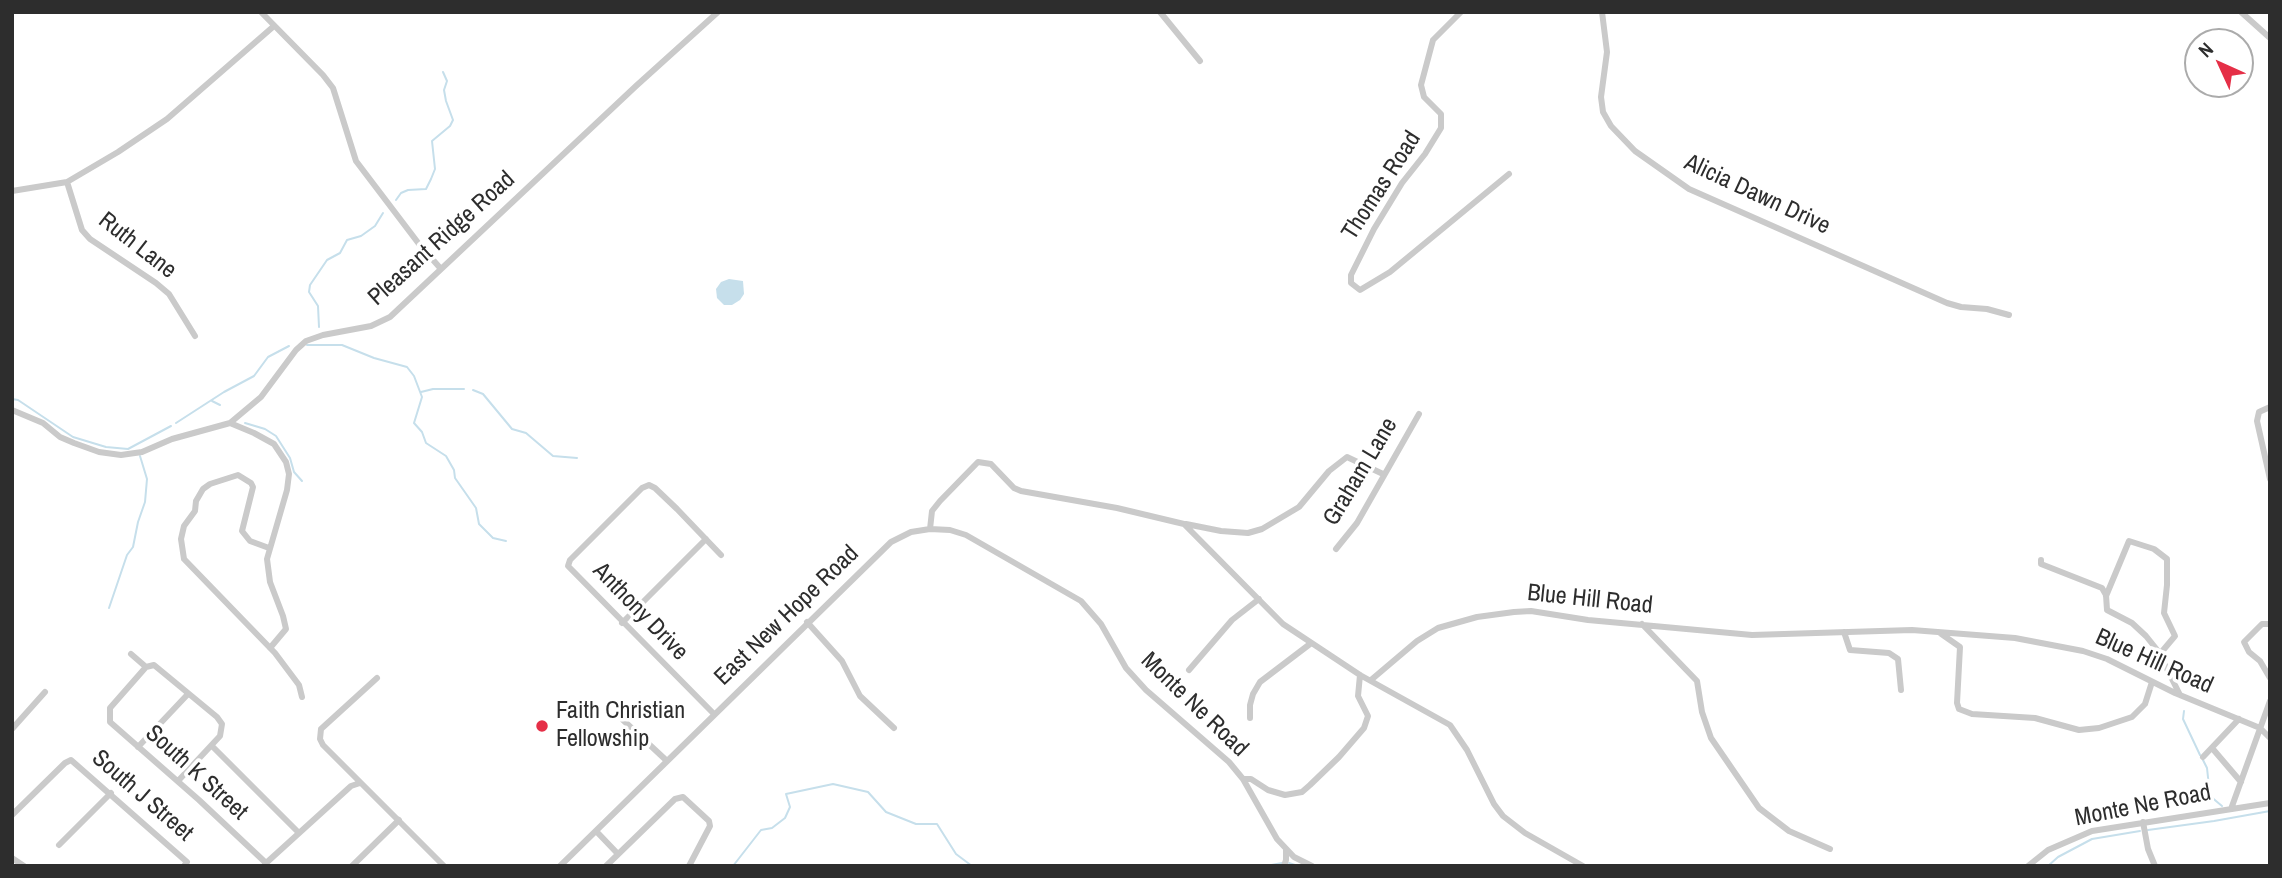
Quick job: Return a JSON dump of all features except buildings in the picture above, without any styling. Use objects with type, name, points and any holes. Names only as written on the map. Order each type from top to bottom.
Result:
[{"type":"street","points":[[261,12],[323,75],[332,88],[356,161],[441,269]]},
{"type":"street","name":"Pleasant Ridge Road","points":[[12,410],[43,424],[60,437],[74,443],[99,452],[121,455],[142,452],[172,439],[230,423],[261,397],[296,350],[306,341],[381,322],[401,309],[718,12]]},
{"type":"street","points":[[1160,12],[1200,61]]},
{"type":"street","name":"Thomas Road","points":[[1461,12],[1433,40],[1420,85],[1424,97],[1441,114],[1441,128],[1374,229],[1351,275],[1351,283],[1360,290],[1390,272],[1509,174]]},
{"type":"street","name":"Alicia Dawn Drive","points":[[1602,12],[1607,52],[1601,97],[1603,113],[1634,152],[1689,189],[1947,303],[2009,315]]},
{"type":"street","points":[[2241,12],[2270,37]]},
{"type":"street","points":[[12,191],[67,182],[102,162],[167,119],[274,26]]},
{"type":"street","name":"Ruth Lane","points":[[67,182],[82,230],[90,239],[169,294],[195,336]]},
{"type":"street","points":[[2270,407],[2259,412],[2257,432],[2270,479]]},
{"type":"street","name":"Graham Lane","points":[[1336,549],[1357,523],[1419,414]]},
{"type":"street","points":[[230,423],[268,440],[286,462],[289,474],[269,548],[268,570],[286,629],[270,648]]},
{"type":"street","points":[[930,529],[932,511],[978,462],[992,464],[1014,488],[1021,491],[1117,508],[1221,531],[1248,533],[1262,529],[1299,506],[1329,471],[1347,457],[1383,474]]},
{"type":"street","points":[[269,548],[250,541],[242,531],[253,487],[251,483],[238,475],[203,489],[184,526],[181,549],[189,565],[270,648],[299,685],[302,697]]},
{"type":"street","name":"Anthony Drive","points":[[706,539],[649,485],[642,488],[570,560],[568,566],[714,714]]},
{"type":"street","points":[[1185,524],[1283,624],[1360,675],[1450,725],[1467,750],[1494,804],[1503,816],[1519,829],[1583,866]]},
{"type":"street","name":"East New Hope Road","points":[[560,866],[891,542],[911,532],[930,529]]},
{"type":"street","name":"Monte Ne Road","points":[[930,529],[950,530],[966,535],[1081,601],[1093,612],[1115,653],[1136,679],[1217,750],[1243,779],[1271,831],[1286,850],[1312,866]]},
{"type":"street","points":[[622,623],[706,539],[721,555]]},
{"type":"street","points":[[2106,596],[2129,541],[2154,549],[2167,559],[2164,613],[2175,636],[2159,655]]},
{"type":"street","points":[[2040,560],[2041,564],[2102,588],[2106,596],[2107,610],[2142,631],[2159,655],[2179,695]]},
{"type":"street","points":[[1189,670],[1232,620],[1259,599]]},
{"type":"street","name":"Blue Hill Road","points":[[1371,680],[1427,634],[1477,617],[1531,611],[1752,635],[1900,629],[1976,634],[2083,650],[2179,695],[2260,728],[2270,738]]},
{"type":"street","points":[[807,622],[842,661],[860,696],[894,728]]},
{"type":"street","points":[[1642,624],[1698,681],[1702,712],[1711,738],[1759,808],[1789,831],[1830,849]]},
{"type":"street","points":[[2270,624],[2262,624],[2244,642],[2270,678]]},
{"type":"street","points":[[1844,632],[1850,650],[1889,653],[1898,659],[1901,690]]},
{"type":"street","points":[[1939,632],[1960,647]]},
{"type":"street","points":[[1976,634],[1960,647],[1959,709],[1972,714],[2035,718],[2079,730],[2106,727],[2132,717],[2141,709],[2148,699],[2152,682]]},
{"type":"street","points":[[1250,718],[1250,705],[1260,682],[1310,644]]},
{"type":"street","points":[[131,654],[146,667],[154,665],[222,724],[220,736],[178,781]]},
{"type":"street","name":"South K Street","points":[[146,667],[110,708],[110,722],[178,781],[265,865]]},
{"type":"street","points":[[1243,779],[1251,779],[1268,790],[1285,796],[1302,792],[1310,785],[1364,728],[1367,716],[1358,696],[1360,675]]},
{"type":"street","points":[[377,678],[325,726],[320,734],[323,745],[444,866]]},
{"type":"street","points":[[12,729],[45,692]]},
{"type":"street","points":[[138,747],[188,694]]},
{"type":"street","points":[[2231,808],[2270,701]]},
{"type":"street","points":[[2203,757],[2239,719]]},
{"type":"street","points":[[623,720],[667,761]]},
{"type":"street","points":[[212,746],[299,833]]},
{"type":"street","points":[[2212,748],[2241,782]]},
{"type":"street","name":"South J Street","points":[[12,815],[71,760],[111,793],[186,864]]},
{"type":"street","points":[[265,865],[351,786],[360,782]]},
{"type":"street","points":[[59,845],[111,793]]},
{"type":"street","points":[[606,866],[678,797],[686,798],[709,821],[710,826],[688,866]]},
{"type":"street","name":"Monte Ne Road","points":[[2028,866],[2048,849],[2092,831],[2270,803]]},
{"type":"street","points":[[352,866],[399,820]]},
{"type":"street","points":[[2143,822],[2148,849],[2155,866]]},
{"type":"street","points":[[596,831],[618,854]]},
{"type":"street","points":[[1284,866],[1286,850]]},
{"type":"street","points":[[12,858],[24,866]]},
{"type":"water","points":[[729,279],[743,281],[744,294],[732,305],[724,305],[717,298],[716,289],[721,282]]},
{"type":"waterway","points":[[396,200],[401,193],[408,190],[426,189],[435,169],[432,141],[450,126],[453,120],[446,101],[444,90],[447,81],[443,72]]},
{"type":"waterway","points":[[319,327],[318,306],[309,292],[310,285],[327,260],[340,253],[347,240],[361,236],[375,226],[383,213]]},
{"type":"waterway","points":[[307,345],[342,345],[407,367],[414,376],[422,397],[414,423],[422,432],[426,443],[446,456],[454,470],[455,478],[476,508],[479,524],[493,538],[506,541]]},
{"type":"waterway","points":[[176,423],[254,376],[268,357],[289,346]]},
{"type":"waterway","points":[[421,392],[433,389],[464,389]]},
{"type":"waterway","points":[[473,390],[483,394],[512,429],[526,433],[553,456],[577,458]]},
{"type":"waterway","points":[[12,399],[18,400],[73,437],[106,447],[128,449],[171,426]]},
{"type":"waterway","points":[[212,401],[220,405]]},
{"type":"waterway","points":[[245,423],[265,429],[276,436],[290,458],[294,472],[302,481]]},
{"type":"waterway","points":[[109,608],[127,555],[133,547],[145,502],[147,479],[140,456]]},
{"type":"waterway","points":[[2184,711],[2183,719],[2200,755]]},
{"type":"waterway","points":[[2203,760],[2207,768],[2210,796],[2222,806]]},
{"type":"waterway","points":[[733,866],[761,830],[772,828],[785,818],[790,807],[786,794],[833,784],[868,792],[886,812],[916,824],[937,824],[956,854],[972,866]]},
{"type":"waterway","points":[[2148,830],[2270,811]]},
{"type":"waterway","points":[[2048,866],[2058,857],[2092,839],[2140,831]]},
{"type":"waterway","points":[[1266,866],[1282,863]]},
{"type":"waterway","points":[[1289,863],[1295,865]]},
{"type":"place","name":"Faith Christian Fellowship","points":[[542,726]]}]
